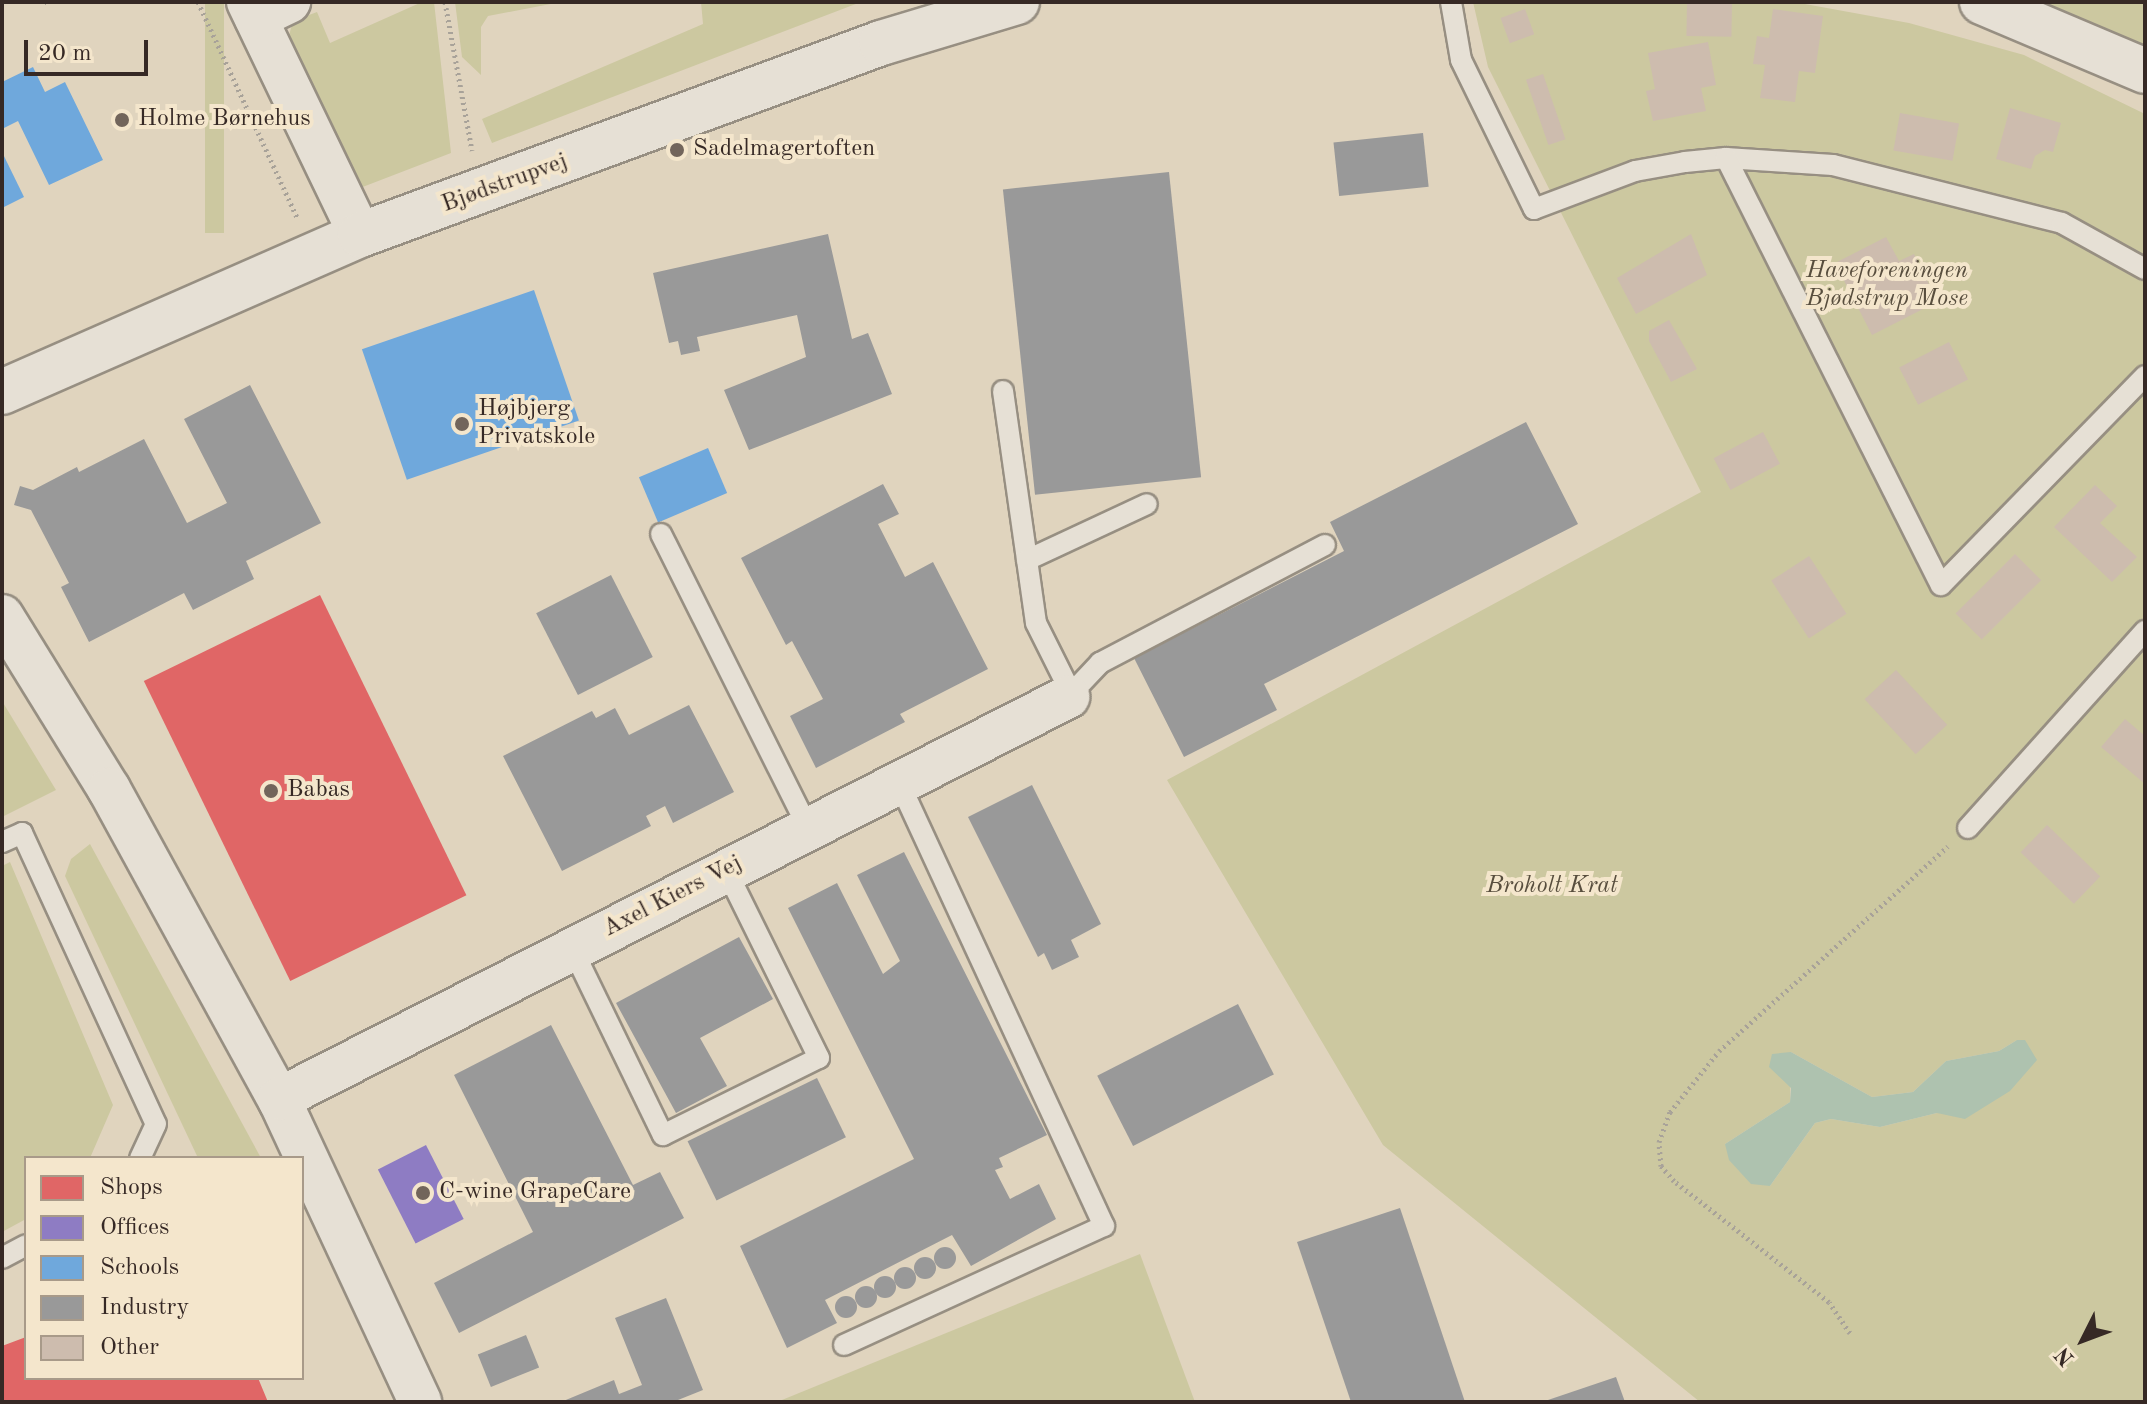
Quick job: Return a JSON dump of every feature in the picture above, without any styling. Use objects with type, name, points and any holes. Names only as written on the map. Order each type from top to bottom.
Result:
[{"type":"street","name":"Bjødstrupvej","points":[[2,392],[360,235],[480,194],[881,43],[1017,2]]},
{"type":"street","points":[[1982,2],[2145,71]]},
{"type":"street","points":[[264,7],[360,235]]},
{"type":"street","points":[[2,616],[109,789],[279,1099],[420,1402]]},
{"type":"street","name":"Axel Kiers Vej","points":[[279,1099],[1070,695]]},
{"type":"lane","points":[[1451,2],[1461,60],[1534,209],[1635,171],[1726,158],[1833,165],[2062,223],[2145,269]]},
{"type":"lane","points":[[1726,158],[1941,585],[2145,376]]},
{"type":"lane","points":[[1003,391],[1036,623],[1070,695],[1100,663],[1325,545]]},
{"type":"lane","points":[[1027,560],[1147,504]]},
{"type":"lane","points":[[661,534],[808,828]]},
{"type":"lane","points":[[1968,828],[2145,631]]},
{"type":"lane","points":[[844,1345],[1104,1226],[899,782]]},
{"type":"lane","points":[[2,842],[22,833],[156,1124],[141,1156]]},
{"type":"lane","points":[[572,948],[663,1135],[819,1058],[726,870]]},
{"type":"lane","points":[[2,1258],[24,1246]]},
{"type":"path","points":[[198,2],[314,254]]},
{"type":"path","points":[[445,2],[480,194]]},
{"type":"path","points":[[1850,1333],[1829,1302],[1674,1181],[1661,1166],[1659,1142],[1670,1112],[1719,1051],[1968,828]]},
{"type":"green space","points":[[205,2],[224,2],[224,233],[205,233]]},
{"type":"green space","points":[[422,2],[434,2],[451,153],[360,188],[288,39],[293,21],[317,12],[330,43]]},
{"type":"green space","points":[[455,2],[561,2],[488,16],[481,27],[481,75],[462,57]]},
{"type":"green space","points":[[701,2],[861,2],[492,143],[482,119],[703,24]]},
{"type":"green space","points":[[1473,2],[1794,2],[1909,23],[2024,55],[2145,114],[2145,1402],[1700,1402],[1383,1145],[1167,780],[1701,492],[1488,67]],"holes":[[[2017,1040],[1937,1113],[1880,1127],[1831,1119],[1815,1123],[1770,1186],[1725,1144],[1790,1102],[1791,1052],[1872,1097],[1913,1092],[1946,1061],[1999,1051]]]},
{"type":"green space","points":[[2037,2],[2145,2],[2145,51]]},
{"type":"green space","points":[[2,701],[56,790],[2,817]]},
{"type":"green space","points":[[90,844],[260,1156],[197,1156],[65,876],[71,859]]},
{"type":"green space","points":[[10,862],[113,1105],[91,1156],[24,1156],[24,1220],[2,1232],[2,866]]},
{"type":"green space","points":[[1140,1254],[1195,1402],[777,1402]]},
{"type":"shaded area","points":[[2017,1040],[2025,1040],[2037,1060],[2010,1091],[1965,1119],[1937,1113],[1880,1127],[1831,1119],[1815,1123],[1770,1186],[1751,1184],[1729,1160],[1725,1144],[1790,1102],[1791,1088],[1769,1067],[1772,1054],[1791,1052],[1872,1097],[1913,1092],[1946,1061],[1999,1051]]},
{"type":"building: Shops","points":[[320,595],[466,895],[290,981],[144,681]]},
{"type":"building: Shops","points":[[24,1338],[24,1380],[259,1380],[268,1402],[2,1402],[2,1346]]},
{"type":"building: Offices","points":[[426,1145],[464,1219],[416,1243],[378,1170]]},
{"type":"building: Schools","points":[[33,67],[45,92],[65,82],[103,160],[49,185],[18,121],[2,129],[2,82]]},
{"type":"building: Schools","points":[[2,152],[24,197],[2,208]]},
{"type":"building: Schools","points":[[534,290],[579,420],[407,480],[362,349]]},
{"type":"building: Schools","points":[[708,448],[727,493],[658,522],[639,477]]},
{"type":"building: Industry","points":[[1423,133],[1429,187],[1339,196],[1333,142]]},
{"type":"building: Industry","points":[[1169,172],[1201,477],[1035,495],[1003,189]]},
{"type":"building: Industry","points":[[828,234],[852,339],[868,333],[892,394],[749,450],[724,390],[806,357],[797,315],[697,337],[700,351],[681,355],[678,341],[669,343],[653,273]]},
{"type":"building: Industry","points":[[250,385],[321,523],[246,561],[254,579],[193,610],[184,593],[89,642],[61,587],[69,583],[31,510],[14,505],[20,486],[33,490],[77,467],[79,472],[144,439],[187,523],[227,503],[184,419]]},
{"type":"building: Industry","points":[[1526,422],[1578,524],[1264,684],[1277,710],[1184,757],[1134,658],[1344,551],[1330,522]]},
{"type":"building: Industry","points":[[883,484],[899,514],[878,524],[905,577],[933,562],[988,669],[900,714],[905,722],[816,768],[790,716],[823,699],[792,641],[786,645],[741,558]]},
{"type":"building: Industry","points":[[611,575],[653,657],[578,695],[536,613]]},
{"type":"building: Industry","points":[[689,705],[734,792],[673,823],[665,806],[646,816],[651,826],[562,871],[503,756],[592,711],[596,718],[615,708],[629,735]]},
{"type":"building: Industry","points":[[1032,785],[1101,924],[1071,940],[1079,957],[1052,970],[1044,953],[1038,957],[968,817]]},
{"type":"building: Industry","points":[[904,852],[1047,1135],[999,1158],[1003,1167],[995,1170],[1010,1199],[1039,1184],[1056,1219],[971,1266],[952,1235],[825,1300],[837,1323],[787,1348],[740,1246],[914,1159],[788,908],[837,883],[883,974],[900,961],[857,875]]},
{"type":"building: Industry","points":[[739,937],[773,999],[700,1038],[727,1086],[676,1113],[616,1003]]},
{"type":"building: Industry","points":[[1238,1004],[1274,1074],[1133,1146],[1097,1076]]},
{"type":"building: Industry","points":[[551,1025],[633,1185],[660,1172],[684,1218],[459,1333],[434,1283],[533,1232],[454,1075]]},
{"type":"building: Industry","points":[[817,1078],[846,1137],[717,1200],[688,1141]]},
{"type":"building: Industry","points":[[1400,1208],[1465,1402],[1351,1402],[1297,1242]]},
{"type":"building: Industry","points":[[945,1247],[956,1258],[945,1269],[934,1258]]},
{"type":"building: Industry","points":[[925,1257],[936,1268],[925,1279],[914,1268]]},
{"type":"building: Industry","points":[[905,1267],[916,1278],[905,1289],[894,1278]]},
{"type":"building: Industry","points":[[885,1276],[896,1287],[885,1298],[874,1287]]},
{"type":"building: Industry","points":[[866,1286],[877,1297],[866,1308],[855,1297]]},
{"type":"building: Industry","points":[[846,1296],[857,1307],[846,1318],[835,1307]]},
{"type":"building: Industry","points":[[666,1298],[703,1390],[673,1402],[561,1402],[614,1380],[619,1394],[642,1385],[615,1318]]},
{"type":"building: Industry","points":[[526,1335],[539,1367],[491,1387],[478,1354]]},
{"type":"building: Industry","points":[[1616,1377],[1625,1402],[1545,1402],[1545,1401]]},
{"type":"building: Other","points":[[1687,2],[1732,3],[1731,37],[1686,36]]},
{"type":"building: Other","points":[[1525,9],[1534,34],[1510,43],[1501,18]]},
{"type":"building: Other","points":[[1773,9],[1823,16],[1815,73],[1799,71],[1795,102],[1760,98],[1765,65],[1753,64],[1757,36],[1769,38]]},
{"type":"building: Other","points":[[1708,42],[1716,85],[1701,88],[1706,111],[1653,121],[1646,91],[1655,89],[1648,53]]},
{"type":"building: Other","points":[[1543,74],[1565,139],[1548,145],[1526,80]]},
{"type":"building: Other","points":[[2010,108],[2061,123],[2053,152],[2045,150],[2035,156],[2031,169],[1996,159]]},
{"type":"building: Other","points":[[1900,113],[1959,123],[1952,161],[1893,150]]},
{"type":"building: Other","points":[[1691,234],[1707,275],[1636,314],[1617,278]]},
{"type":"building: Other","points":[[1886,237],[1899,261],[1914,254],[1934,294],[1920,301],[1923,309],[1872,335],[1835,263]]},
{"type":"building: Other","points":[[1669,320],[1697,369],[1671,382],[1649,341],[1649,331]]},
{"type":"building: Other","points":[[1949,342],[1968,379],[1918,405],[1899,367]]},
{"type":"building: Other","points":[[1763,432],[1780,464],[1730,490],[1714,458]]},
{"type":"building: Other","points":[[2095,485],[2117,506],[2100,523],[2137,557],[2112,582],[2054,527]]},
{"type":"building: Other","points":[[2015,554],[2041,580],[1982,640],[1956,613]]},
{"type":"building: Other","points":[[1809,556],[1847,614],[1809,638],[1771,581]]},
{"type":"building: Other","points":[[1896,670],[1947,725],[1916,754],[1865,699]]},
{"type":"building: Other","points":[[2125,719],[2145,736],[2145,784],[2101,747]]},
{"type":"building: Other","points":[[2047,825],[2100,876],[2074,904],[2021,852]]},
{"type":"place","name":"Holme Børnehus","points":[[122,120]]},
{"type":"place","name":"Sadelmagertoften","points":[[677,150]]},
{"type":"place","name":"Højbjerg Privatskole","points":[[462,424]]},
{"type":"place","name":"Babas","points":[[271,791]]},
{"type":"place","name":"C-wine GrapeCare","points":[[423,1193]]},
{"type":"park label","name":"Haveforeningen Bjødstrup Mose","points":[[1887,286]]},
{"type":"park label","name":"Broholt Krat","points":[[1552,887]]}]
